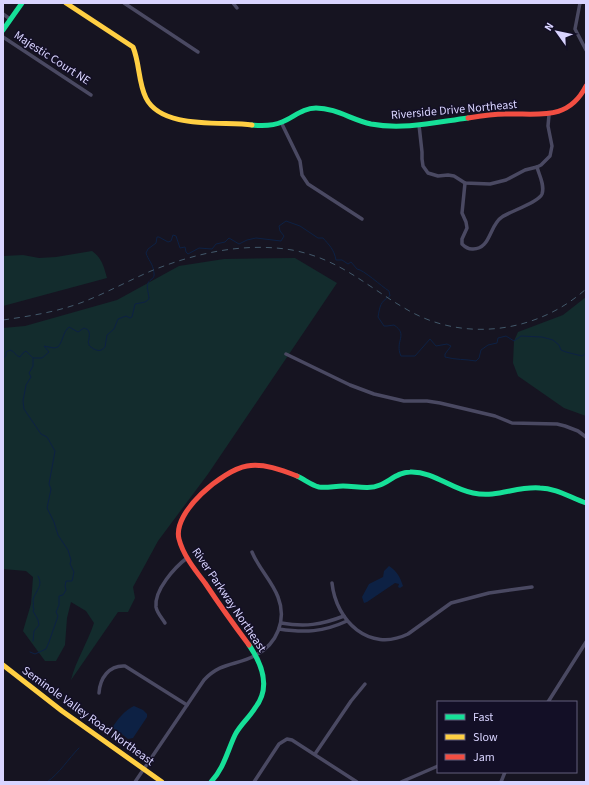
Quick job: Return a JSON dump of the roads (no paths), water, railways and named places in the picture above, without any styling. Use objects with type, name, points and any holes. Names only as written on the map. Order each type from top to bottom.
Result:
[{"type":"street","points":[[3,30],[22,3]]},
{"type":"street","name":"Riverside Drive Northeast","points":[[66,3],[133,47],[138,58],[143,93],[152,105],[163,114],[206,123],[269,125],[281,122],[311,108],[336,111],[366,123],[383,125],[418,125],[499,113],[549,114],[559,112],[570,106],[580,96],[586,86]]},
{"type":"street","points":[[124,3],[198,52]]},
{"type":"street","points":[[233,3],[236,8]]},
{"type":"street","points":[[580,3],[575,29],[586,47]]},
{"type":"street","points":[[3,14],[10,19]]},
{"type":"street","name":"Majestic Court NE","points":[[3,37],[91,95]]},
{"type":"street","points":[[418,125],[422,159],[425,170],[432,175],[454,176],[465,183],[490,184],[506,180],[524,170],[544,162],[552,152],[548,126],[549,114]]},
{"type":"street","points":[[281,122],[300,162],[302,175],[308,184],[362,219]]},
{"type":"street","points":[[465,183],[462,213],[467,228],[462,239],[462,244],[465,247],[472,249],[480,249],[500,218],[542,195],[543,187],[537,166]]},
{"type":"street","points":[[286,354],[350,385],[374,394],[404,401],[427,401],[440,403],[495,416],[512,423],[557,424],[578,431],[586,437]]},
{"type":"street","name":"River Parkway Northeast","points":[[211,782],[222,768],[240,727],[258,705],[263,691],[264,680],[262,669],[256,656],[187,558],[180,545],[178,536],[179,528],[188,506],[206,489],[236,469],[255,465],[263,466],[300,478],[321,487],[348,485],[370,487],[378,486],[395,476],[410,472],[426,474],[470,492],[486,495],[503,494],[529,488],[544,488],[558,491],[586,503]]},
{"type":"street","points":[[135,782],[187,705],[210,674],[225,665],[256,656],[272,643],[279,629],[282,614],[278,597],[256,563],[252,552]]},
{"type":"street","points":[[165,623],[158,613],[156,601],[159,593],[173,570],[187,558]]},
{"type":"street","points":[[332,583],[333,594],[347,621],[367,636],[382,640],[392,639],[408,634],[454,602],[489,593],[532,587]]},
{"type":"street","points":[[281,623],[312,626],[323,624],[344,616]]},
{"type":"street","points":[[279,629],[302,632],[313,631],[330,628],[347,621]]},
{"type":"street","points":[[549,701],[586,642]]},
{"type":"street","name":"Seminole Valley Road Northeast","points":[[3,666],[62,711],[162,782]]},
{"type":"street","points":[[99,693],[100,684],[108,671],[113,667],[125,666],[187,705]]},
{"type":"street","points":[[314,754],[365,684]]},
{"type":"street","points":[[254,782],[279,744],[287,739],[292,740],[357,782]]},
{"type":"street","points":[[401,782],[437,766]]},
{"type":"water","points":[[389,566],[398,574],[403,586],[400,588],[398,587],[399,584],[395,583],[364,603],[362,597],[369,584],[383,577],[384,571]]},
{"type":"water","points":[[134,706],[143,710],[147,714],[147,717],[133,738],[128,739],[112,728],[127,710]]},
{"type":"waterway","points":[[3,358],[6,356],[6,352],[10,350],[20,357],[26,351],[33,358],[42,358],[49,352],[44,346],[54,348],[58,347],[65,331],[69,327],[78,332],[84,328],[87,329],[89,332],[89,345],[97,350],[103,349],[105,347],[107,335],[114,329],[118,319],[126,316],[130,318],[132,317],[135,304],[145,302],[149,299],[147,285],[154,277],[154,273],[153,267],[146,253],[148,249],[156,243],[157,237],[168,242],[171,241],[173,235],[176,236],[180,248],[185,247],[188,254],[199,248],[212,249],[216,244],[225,242],[229,238],[239,244],[256,238],[281,241],[284,236],[280,231],[279,226],[286,221],[300,226],[318,238],[323,238],[333,250],[336,260],[342,260],[348,264],[351,262],[357,269],[368,275],[389,291],[390,296],[384,300],[381,305],[378,317],[384,326],[394,325],[400,332],[399,351],[401,356],[415,356],[430,339],[436,346],[447,344],[451,346],[445,354],[445,357],[476,361],[479,358],[481,350],[488,345],[497,343],[498,338],[506,336],[514,341],[521,336],[542,337],[553,340],[559,345],[561,350],[566,352],[582,356],[586,353]]},
{"type":"waterway","points":[[30,652],[35,654],[46,649],[58,616],[56,612],[59,605],[59,596],[63,595],[66,590],[66,581],[72,581],[74,572],[70,564],[71,560],[68,550],[58,535],[54,522],[47,508],[51,489],[49,484],[55,451],[47,437],[41,434],[24,409],[23,401],[26,385],[31,377],[29,373],[33,366],[33,359]]},
{"type":"waterway","points":[[33,641],[34,631],[39,625],[33,611],[33,600],[40,586],[38,576]]},
{"type":"waterway","points":[[47,782],[79,748]]},
{"type":"railway","points":[[3,320],[43,313],[83,302],[151,271],[185,259],[220,251],[256,247],[292,250],[309,254],[324,260],[352,274],[406,309],[428,320],[451,326],[475,329],[499,328],[523,324],[567,304],[586,289]]}]
